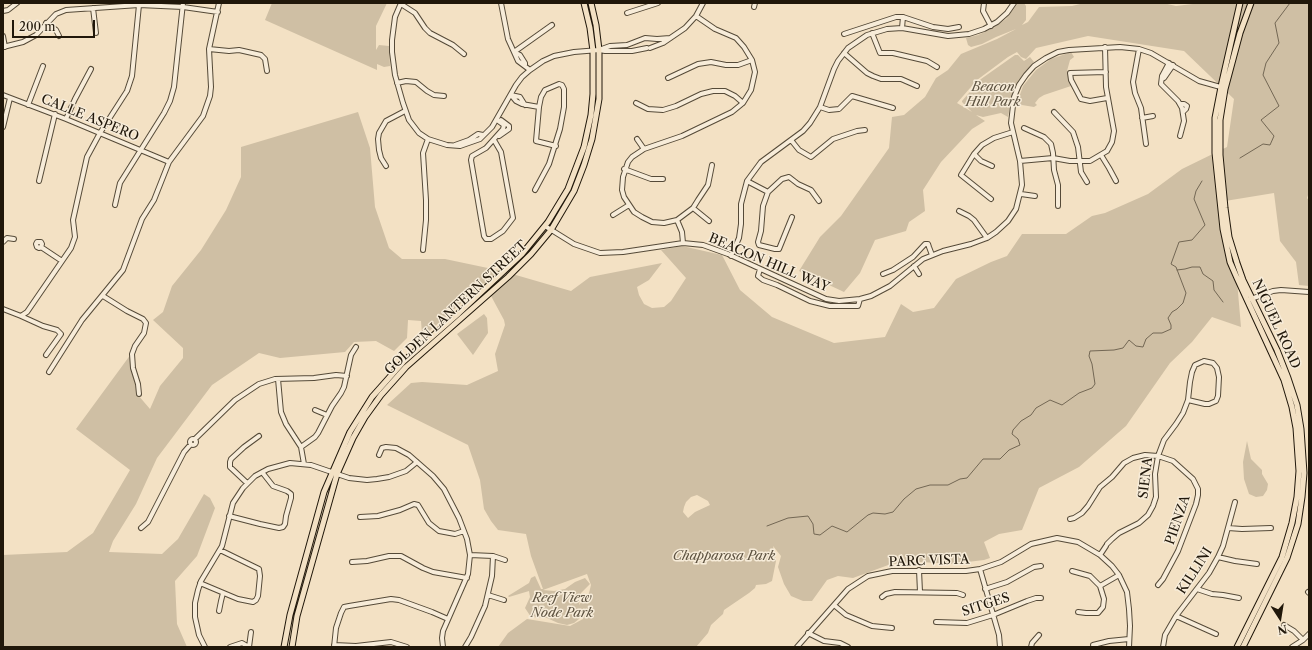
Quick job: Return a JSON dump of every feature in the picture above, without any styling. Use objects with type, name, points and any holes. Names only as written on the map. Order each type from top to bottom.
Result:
[{"type":"main road","name":"GOLDEN LANTERN STREET","points":[[292,647],[297,616],[334,473],[350,432],[372,397],[390,375],[522,254],[545,226],[563,199],[568,188],[584,147],[591,116],[593,94],[596,50],[584,3]]},
{"type":"main road","name":"GOLDEN LANTERN STREET","points":[[284,647],[294,600],[324,492],[353,438],[374,404],[406,367],[508,277],[531,254],[551,230],[578,182],[592,138],[599,99],[596,25],[591,3]]},
{"type":"main road","name":"NIGUEL ROAD","points":[[1240,3],[1223,88],[1220,127],[1220,179],[1223,229],[1232,266],[1288,378],[1298,411],[1304,459],[1302,497],[1298,524],[1287,558],[1241,647]]},
{"type":"main road","name":"NIGUEL ROAD","points":[[1223,88],[1240,33],[1252,3]]},
{"type":"main road","name":"NIGUEL ROAD","points":[[1221,189],[1233,252],[1250,300]]},
{"type":"main road","points":[[1227,250],[1233,252]]},
{"type":"street","points":[[3,11],[8,10],[17,3]]},
{"type":"street","points":[[49,372],[82,320],[123,270],[142,219],[154,200],[169,162],[203,116],[208,104],[211,87],[209,49],[220,3]]},
{"type":"street","points":[[464,54],[430,33],[424,28],[415,13],[401,3],[395,17],[392,40],[392,64],[396,83],[405,111],[414,127],[428,139],[447,145],[455,145],[469,140],[478,134],[483,135],[492,127],[519,81],[530,70],[543,61],[554,56],[564,54],[596,50],[610,46],[627,45],[645,38],[670,38]]},
{"type":"street","points":[[501,3],[508,39],[514,52],[520,55],[525,65],[530,70]]},
{"type":"street","points":[[627,13],[658,3]]},
{"type":"street","points":[[596,50],[605,52],[632,51],[663,43],[685,28],[696,16],[703,3]]},
{"type":"street","points":[[984,3],[983,11],[991,26]]},
{"type":"street","points":[[731,256],[739,238],[741,204],[748,181],[761,162],[810,123],[820,107],[834,69],[844,53],[860,39],[872,32],[888,29],[902,28],[943,36],[969,34],[991,26],[1007,13],[1014,3]]},
{"type":"street","points":[[3,36],[4,47],[23,42],[36,35],[56,14],[66,10],[139,5],[183,5],[218,12]]},
{"type":"street","points":[[21,316],[27,312],[71,248],[74,237],[73,220],[87,157],[127,91],[132,76],[139,5]]},
{"type":"street","points":[[115,205],[120,183],[170,101],[174,87],[183,5]]},
{"type":"street","points":[[93,8],[96,33]]},
{"type":"street","points":[[696,16],[715,29],[736,38],[744,47],[752,60],[755,72],[753,84],[743,103],[732,112],[682,136],[644,149],[632,157],[624,169],[622,190],[629,205],[637,214],[652,222],[664,223],[678,220],[693,208],[708,185],[712,165]]},
{"type":"street","points":[[844,34],[896,17],[902,17],[933,27],[948,29],[960,27]]},
{"type":"street","points":[[902,17],[902,28]]},
{"type":"street","points":[[46,23],[56,30],[59,36]]},
{"type":"street","points":[[514,52],[552,25]]},
{"type":"street","points":[[872,32],[880,53],[893,52],[928,61],[937,66]]},
{"type":"street","points":[[1020,160],[1053,158],[1079,162],[1090,161],[1107,151],[1112,142],[1114,131],[1107,98],[1105,47]]},
{"type":"street","name":"BEACON HILL WAY","points":[[545,226],[579,247],[600,252],[623,252],[683,243],[703,245],[826,299],[839,301],[860,299],[871,296],[890,286],[923,259],[943,251],[971,244],[987,238],[1008,221],[1016,209],[1021,194],[1022,185],[1020,160],[1011,124],[1014,97],[1019,85],[1026,75],[1034,66],[1046,58],[1058,52],[1105,47],[1139,49],[1151,53],[1199,81],[1223,88]]},
{"type":"street","points":[[209,49],[229,51],[239,50],[261,54],[265,59],[267,71]]},
{"type":"street","points":[[1139,49],[1133,82],[1135,93],[1141,108],[1146,144]]},
{"type":"street","points":[[844,53],[867,73],[873,76],[881,79],[901,79],[917,86]]},
{"type":"street","points":[[668,78],[698,64],[710,62],[738,65],[752,60]]},
{"type":"street","points":[[1171,64],[1164,78],[1162,79],[1162,84],[1180,104],[1187,106],[1183,112],[1184,121],[1180,136]]},
{"type":"street","points":[[28,105],[44,66]]},
{"type":"street","points":[[66,119],[91,69]]},
{"type":"street","points":[[1106,72],[1070,73],[1071,80],[1081,98],[1090,101],[1107,98]]},
{"type":"street","points":[[396,83],[406,81],[416,82],[434,95],[444,96]]},
{"type":"street","points":[[535,190],[546,170],[556,146],[564,107],[564,89],[561,84],[546,90],[541,98],[536,141],[556,146]]},
{"type":"street","points":[[636,103],[648,109],[663,110],[713,90],[725,91],[736,96],[743,103]]},
{"type":"street","points":[[511,95],[514,100],[521,101],[525,105],[539,107]]},
{"type":"street","name":"CALLE ASPERO","points":[[3,96],[55,114],[169,162]]},
{"type":"street","points":[[820,107],[829,110],[839,109],[852,96],[893,108]]},
{"type":"street","points":[[3,127],[10,98]]},
{"type":"street","points":[[386,166],[381,158],[379,150],[379,133],[386,120],[405,111]]},
{"type":"street","points":[[1054,112],[1073,132],[1078,147],[1081,172],[1087,182]]},
{"type":"street","points":[[39,181],[55,114]]},
{"type":"street","points":[[1142,118],[1153,116]]},
{"type":"street","points":[[494,140],[501,152],[513,218],[503,231],[491,239],[486,239],[484,236],[471,160],[472,156],[486,148],[494,140],[498,136],[506,131],[509,126],[497,119]]},
{"type":"street","points":[[1024,128],[1044,137],[1049,142],[1053,150],[1054,170],[1058,185],[1058,206]]},
{"type":"street","points":[[790,140],[798,150],[811,156],[833,139],[857,131],[865,130]]},
{"type":"street","points":[[991,199],[962,178],[961,175],[974,154],[982,145],[994,138],[1013,132]]},
{"type":"street","points":[[423,250],[426,220],[423,154],[428,139]]},
{"type":"street","points":[[637,139],[644,149]]},
{"type":"street","points":[[974,154],[981,161],[992,166]]},
{"type":"street","points":[[1101,155],[1116,181]]},
{"type":"street","points":[[624,169],[650,178],[663,179]]},
{"type":"street","points":[[792,217],[779,249],[759,245],[758,242],[761,231],[763,206],[768,192],[779,182],[788,176],[798,184],[811,190],[819,202]]},
{"type":"street","points":[[748,181],[768,192]]},
{"type":"street","points":[[1021,194],[1035,196]]},
{"type":"street","points":[[613,216],[629,205]]},
{"type":"street","points":[[693,208],[709,221]]},
{"type":"street","points":[[959,211],[974,220],[987,238]]},
{"type":"street","points":[[678,220],[682,232],[683,243]]},
{"type":"street","points":[[3,242],[7,238],[14,239]]},
{"type":"street","points":[[882,274],[893,270],[913,257],[925,244],[928,244],[932,255]]},
{"type":"street","points":[[42,247],[62,261]]},
{"type":"street","points":[[914,266],[919,274]]},
{"type":"street","points":[[760,269],[758,276],[763,280],[810,301],[830,306],[858,306],[860,299]]},
{"type":"street","points":[[1250,300],[1273,291],[1281,290],[1309,292]]},
{"type":"street","points":[[103,296],[127,312],[143,319],[146,323],[144,333],[135,346],[132,354],[133,368],[138,384],[139,394]]},
{"type":"street","points":[[3,309],[42,326],[57,330],[61,334],[46,355]]},
{"type":"street","points":[[301,447],[315,437],[344,387],[351,355],[356,347]]},
{"type":"street","name":"SIENA","points":[[1100,555],[1112,538],[1139,523],[1148,515],[1156,497],[1155,474],[1158,456],[1164,440],[1183,413],[1188,400],[1190,382],[1195,365],[1204,361],[1213,363],[1217,368],[1219,378],[1219,389],[1216,401],[1205,404],[1188,400]]},
{"type":"street","points":[[141,528],[148,522],[184,452],[190,444],[196,444],[195,439],[242,394],[265,382],[278,379],[314,378],[336,375],[347,376]]},
{"type":"street","points":[[278,379],[281,412],[286,424],[301,447],[304,464]]},
{"type":"street","points":[[315,410],[327,415]]},
{"type":"street","points":[[248,483],[230,467],[230,462],[231,459],[244,447],[259,436]]},
{"type":"street","points":[[379,455],[382,448],[386,446],[402,451],[433,476],[444,489],[464,531],[470,556],[467,578],[448,619],[442,638],[442,647]]},
{"type":"street","name":"PIENZA","points":[[1070,519],[1082,513],[1100,486],[1112,477],[1124,463],[1133,458],[1145,455],[1158,456],[1173,462],[1182,468],[1193,479],[1198,489],[1196,504],[1178,551],[1163,579],[1158,585]]},
{"type":"street","points":[[205,647],[199,635],[195,617],[196,596],[200,583],[220,550],[234,503],[248,483],[262,472],[283,464],[304,464],[356,480],[377,480],[406,471],[417,462]]},
{"type":"street","points":[[229,516],[279,528],[283,527],[285,524],[291,494],[273,486],[262,472]]},
{"type":"street","name":"KILLINI","points":[[1163,647],[1164,634],[1218,557],[1223,546],[1235,502]]},
{"type":"street","points":[[360,517],[378,516],[400,510],[414,504],[418,505],[429,523],[439,531],[455,534],[464,531]]},
{"type":"street","points":[[1228,528],[1270,528]]},
{"type":"street","name":"PARC VISTA","points":[[796,647],[848,589],[868,576],[892,571],[966,571],[980,569],[1001,562],[1031,544],[1057,538],[1078,542],[1100,555],[1119,575],[1127,592],[1130,626],[1129,647]]},
{"type":"street","points":[[200,583],[238,599],[253,602],[256,600],[258,596],[260,572],[256,567],[220,550]]},
{"type":"street","points":[[352,562],[367,561],[389,556],[402,556],[433,572],[467,578]]},
{"type":"street","points":[[470,556],[493,556],[506,560]]},
{"type":"street","points":[[465,647],[481,615],[488,595],[492,576],[493,556]]},
{"type":"street","points":[[1218,557],[1235,562],[1257,564]]},
{"type":"street","points":[[986,590],[1007,582],[1040,566]]},
{"type":"street","points":[[980,569],[999,636],[1000,647]]},
{"type":"street","points":[[919,570],[920,592]]},
{"type":"street","points":[[1072,571],[1090,576],[1100,586],[1104,603],[1100,612],[1078,612]]},
{"type":"street","points":[[1100,586],[1119,575]]},
{"type":"street","points":[[1197,589],[1212,594],[1239,598]]},
{"type":"street","points":[[882,597],[891,592],[956,592],[963,595]]},
{"type":"street","points":[[219,611],[220,601],[224,593]]},
{"type":"street","points":[[488,595],[504,600]]},
{"type":"street","name":"SITGES","points":[[936,622],[967,623],[993,615],[1027,601],[1041,598]]},
{"type":"street","points":[[407,647],[391,642],[372,645],[334,646],[336,628],[344,607],[391,599],[399,600],[440,614],[448,619]]},
{"type":"street","points":[[834,605],[846,615],[872,626],[892,628]]},
{"type":"street","points":[[1176,616],[1216,634]]},
{"type":"street","points":[[1284,625],[1294,631],[1303,640]]},
{"type":"street","points":[[230,647],[242,643],[249,647],[251,632]]},
{"type":"street","points":[[808,633],[824,641],[840,643],[848,647]]},
{"type":"street","points":[[1292,647],[1309,634]]},
{"type":"street","points":[[1031,647],[1032,643],[1039,635]]},
{"type":"street","points":[[1092,645],[1109,641],[1129,639]]},
{"type":"green space","points":[[272,3],[387,3],[376,26],[376,50],[379,45],[389,46],[390,66],[384,67],[377,64],[377,70],[265,20]]},
{"type":"green space","points":[[1018,3],[1024,3],[1026,6],[1026,20],[1022,25],[1028,22],[1039,7],[1072,6],[1084,3],[1163,3],[1176,6],[1201,3],[1309,3],[1309,192],[1307,198],[1309,201],[1309,286],[1299,285],[1296,262],[1280,241],[1274,193],[1219,202],[1237,281],[1241,327],[1212,317],[1192,342],[1170,363],[1126,426],[1079,467],[1039,488],[1022,530],[999,534],[984,542],[990,558],[951,564],[922,562],[891,564],[853,578],[838,576],[827,580],[812,601],[803,601],[791,596],[784,584],[778,567],[781,556],[773,546],[776,561],[772,581],[766,584],[756,585],[755,588],[749,593],[724,610],[723,614],[711,625],[708,633],[696,647],[498,647],[508,633],[527,619],[570,626],[583,619],[582,614],[574,623],[567,625],[547,618],[531,617],[525,608],[530,597],[529,591],[509,597],[508,596],[529,583],[531,578],[535,576],[541,589],[543,589],[531,556],[526,534],[498,530],[491,521],[484,509],[480,480],[468,445],[387,405],[411,383],[422,382],[467,385],[498,371],[495,354],[505,325],[504,320],[484,283],[425,335],[422,334],[421,321],[408,320],[407,338],[394,351],[376,341],[354,342],[345,352],[280,358],[259,353],[212,385],[157,458],[136,504],[113,541],[109,552],[162,554],[178,539],[204,494],[210,498],[215,508],[197,556],[175,581],[177,624],[187,647],[3,647],[3,555],[67,552],[93,533],[130,470],[76,429],[131,354],[131,369],[138,395],[150,409],[160,386],[183,358],[183,348],[153,320],[163,312],[172,286],[201,250],[226,210],[241,177],[241,147],[358,112],[370,148],[375,207],[389,248],[402,259],[445,259],[502,271],[571,291],[590,277],[662,263],[649,280],[637,287],[644,304],[652,308],[664,307],[671,301],[686,278],[661,250],[682,246],[722,255],[740,290],[772,317],[834,343],[885,337],[901,304],[913,312],[934,308],[956,279],[1007,256],[1022,234],[1066,234],[1092,216],[1105,213],[1148,194],[1182,169],[1227,147],[1234,99],[1184,51],[1088,36],[1036,48],[1026,59],[1021,57],[1017,52],[977,80],[957,103],[972,112],[962,101],[981,79],[1015,55],[1018,55],[1024,61],[1030,57],[1034,62],[1016,86],[1008,117],[1001,113],[983,117],[976,115],[985,121],[972,129],[941,162],[923,190],[925,211],[909,222],[906,231],[875,240],[860,273],[844,292],[799,271],[820,237],[841,216],[889,148],[892,117],[904,115],[925,97],[936,78],[948,70],[961,54],[997,39],[1016,29],[982,44],[971,47],[968,45],[966,38],[978,35],[993,28],[1006,19]],"holes":[[[697,495],[708,501],[710,505],[695,512],[688,518],[683,512],[684,507],[686,502],[691,497]],[[587,574],[591,585],[589,593],[579,605],[581,593],[590,584],[585,578],[575,582],[565,589],[554,591],[543,590]]]},
{"type":"green space","points":[[1071,52],[1074,57],[1070,60],[1067,71],[1071,86],[1044,95],[1039,98],[1035,103],[1037,105],[1034,107],[1022,105],[1016,106],[1023,86],[1036,70],[1051,59]]},
{"type":"green space","points":[[484,314],[487,318],[488,333],[473,355],[457,334]]},
{"type":"green space","points":[[1247,441],[1251,459],[1262,470],[1262,474],[1268,484],[1267,490],[1263,496],[1256,497],[1249,494],[1244,479],[1243,462]]},
{"type":"waterway","points":[[1240,158],[1263,144],[1270,145],[1274,136],[1261,120],[1279,106],[1263,75],[1266,63],[1279,43],[1275,23],[1290,3]]},
{"type":"waterway","points":[[767,526],[788,518],[808,516],[813,524],[814,534],[820,535],[832,526],[847,532],[868,515],[873,513],[885,514],[893,512],[904,499],[916,489],[930,485],[948,485],[960,479],[967,478],[983,459],[1000,459],[1009,450],[1020,445],[1018,439],[1012,434],[1013,430],[1021,421],[1031,415],[1036,408],[1050,400],[1062,405],[1079,393],[1092,388],[1095,384],[1092,364],[1089,356],[1090,351],[1123,348],[1129,340],[1136,346],[1143,347],[1146,339],[1153,333],[1162,333],[1171,329],[1168,318],[1172,312],[1183,303],[1186,293],[1176,267],[1171,264],[1179,242],[1192,240],[1205,225],[1194,199],[1196,191],[1202,181]]},
{"type":"waterway","points":[[1177,270],[1200,267],[1203,274],[1213,281],[1214,290],[1223,302]]},
{"type":"park label","name":"Beacon Hill Park","points":[[993,94]]},
{"type":"park label","name":"Chapparosa Park","points":[[724,556]]},
{"type":"park label","name":"Reef View Node Park","points":[[562,606]]}]
